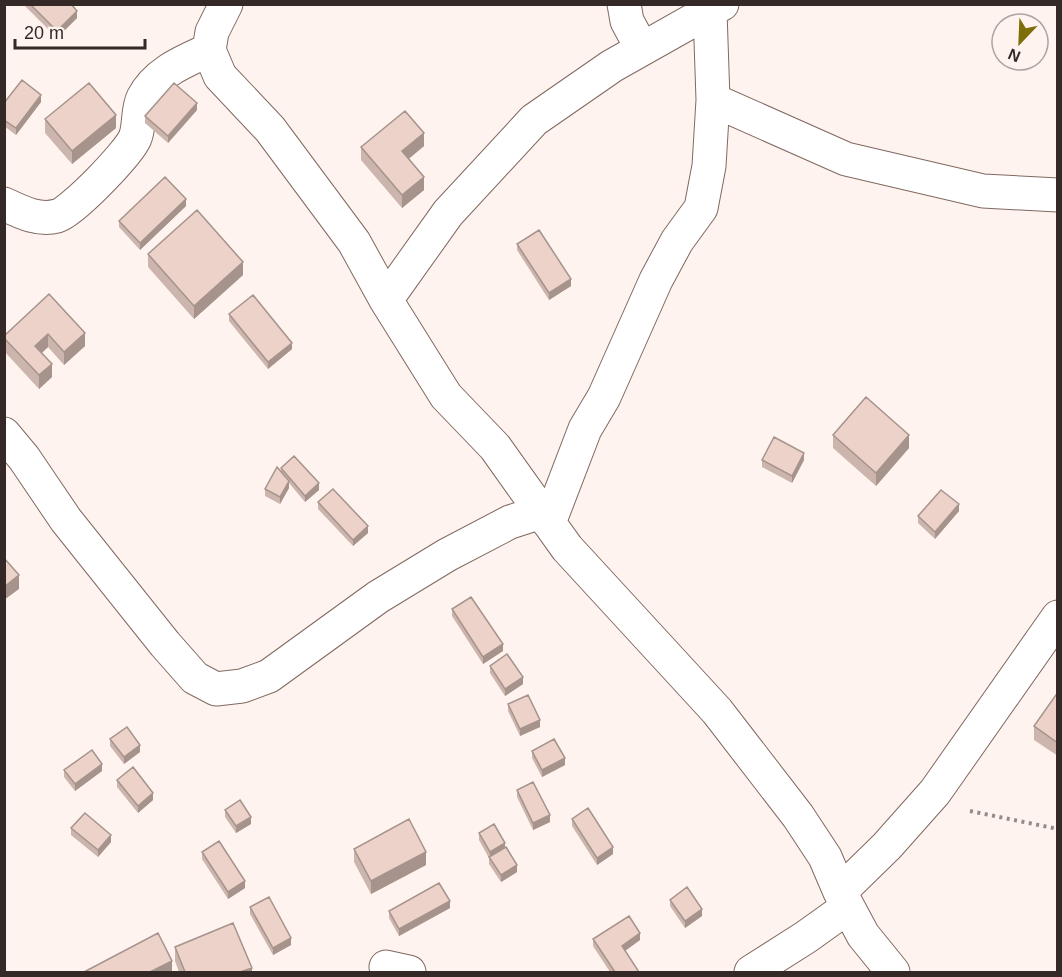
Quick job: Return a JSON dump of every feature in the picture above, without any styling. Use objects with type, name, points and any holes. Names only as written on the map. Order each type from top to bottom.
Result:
[{"type":"street","points":[[226,4],[212,33],[209,50],[220,76],[270,129],[354,242],[386,300],[446,396],[495,447],[567,548],[717,711],[798,816],[825,857],[863,935],[893,972]]},
{"type":"street","points":[[624,4],[627,21],[642,49]]},
{"type":"street","points":[[386,300],[448,213],[534,120],[612,66],[719,6]]},
{"type":"street","points":[[545,517],[585,429],[604,397],[656,280],[677,241],[701,208],[709,166],[719,6]]},
{"type":"street","points":[[4,204],[33,217],[58,216],[71,208],[121,159],[135,138],[138,116],[144,98],[161,76],[182,62],[209,50]]},
{"type":"street","points":[[712,100],[846,159],[983,191],[1058,195]]},
{"type":"street","points":[[4,434],[24,458],[66,520],[165,644],[195,678],[216,689],[242,686],[268,676],[378,597],[447,555],[510,522],[545,517]]},
{"type":"street","points":[[751,972],[807,937],[844,899],[935,792],[1058,617]]},
{"type":"path","points":[[924,804],[999,816],[1058,829]]},
{"type":"building","points":[[30,4],[71,4],[77,11],[57,31]]},
{"type":"building","points":[[22,80],[41,95],[16,128],[4,120],[4,103]]},
{"type":"building","points":[[89,83],[116,115],[72,151],[45,119]]},
{"type":"building","points":[[174,83],[197,103],[168,136],[145,116]]},
{"type":"building","points":[[405,111],[424,133],[402,151],[424,177],[402,195],[361,147]]},
{"type":"building","points":[[165,177],[186,199],[140,243],[119,221]]},
{"type":"building","points":[[197,210],[243,262],[194,306],[148,254]]},
{"type":"building","points":[[539,230],[571,279],[549,293],[517,244]]},
{"type":"building","points":[[49,294],[85,333],[64,352],[48,334],[35,346],[52,364],[39,375],[4,336]]},
{"type":"building","points":[[253,295],[292,343],[268,362],[229,314]]},
{"type":"building","points":[[866,397],[909,435],[876,473],[833,435]]},
{"type":"building","points":[[774,437],[804,453],[792,476],[762,460]]},
{"type":"building","points":[[294,456],[319,483],[305,496],[281,468]]},
{"type":"building","points":[[277,467],[289,481],[280,497],[265,489]]},
{"type":"building","points":[[333,489],[368,526],[353,540],[318,502]]},
{"type":"building","points":[[941,490],[959,504],[935,532],[918,516]]},
{"type":"building","points":[[4,558],[19,575],[4,587]]},
{"type":"building","points":[[471,597],[503,644],[483,657],[452,609]]},
{"type":"building","points":[[507,654],[523,677],[505,689],[490,666]]},
{"type":"building","points":[[1058,692],[1058,743],[1034,726]]},
{"type":"building","points":[[528,695],[540,720],[520,729],[508,704]]},
{"type":"building","points":[[127,727],[140,745],[124,757],[110,739]]},
{"type":"building","points":[[554,739],[565,758],[542,770],[532,751]]},
{"type":"building","points":[[92,750],[102,764],[75,784],[64,770]]},
{"type":"building","points":[[133,767],[153,793],[138,806],[117,780]]},
{"type":"building","points":[[533,782],[550,815],[533,823],[517,790]]},
{"type":"building","points":[[240,800],[251,817],[236,826],[225,810]]},
{"type":"building","points":[[588,808],[613,847],[597,858],[572,819]]},
{"type":"building","points":[[85,813],[111,835],[98,850],[71,828]]},
{"type":"building","points":[[409,819],[426,852],[371,881],[354,849]]},
{"type":"building","points":[[494,824],[505,843],[490,852],[479,833]]},
{"type":"building","points":[[219,841],[245,881],[228,892],[202,852]]},
{"type":"building","points":[[506,847],[517,865],[501,875],[489,857]]},
{"type":"building","points":[[439,883],[450,901],[399,929],[389,911]]},
{"type":"building","points":[[687,887],[702,909],[685,921],[670,900]]},
{"type":"building","points":[[269,897],[291,938],[273,948],[250,907]]},
{"type":"building","points":[[629,916],[640,933],[622,946],[639,972],[615,972],[593,939]]},
{"type":"building","points":[[233,923],[252,968],[240,972],[185,972],[175,947]]},
{"type":"building","points":[[158,933],[172,961],[150,972],[84,972]]}]
